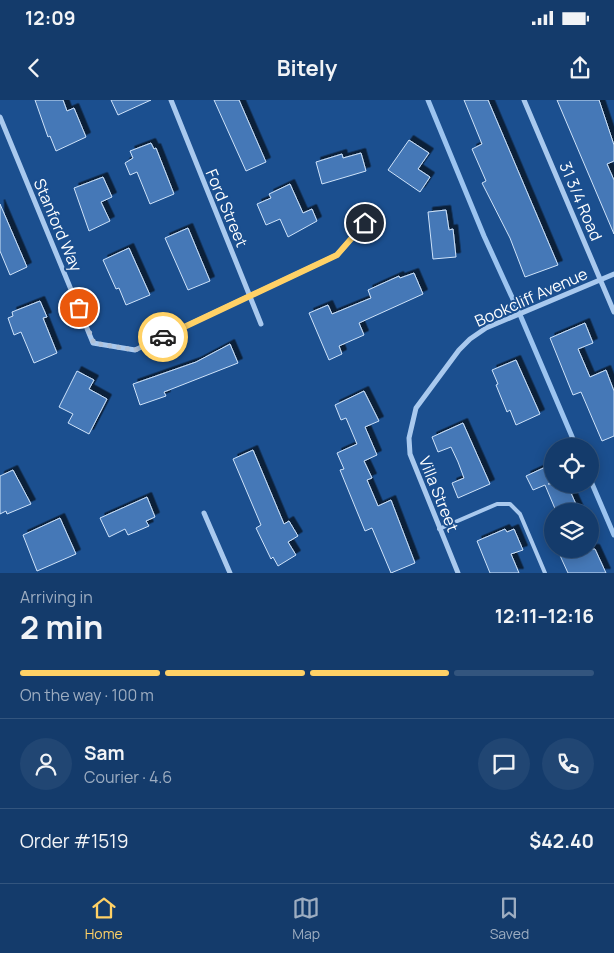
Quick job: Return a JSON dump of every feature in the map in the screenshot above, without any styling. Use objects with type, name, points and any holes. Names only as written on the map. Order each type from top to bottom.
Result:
[{"type":"street","name":"Ford Street","points":[[171,100],[186,144],[261,324]]},
{"type":"street","name":"31 3/4 Road","points":[[524,100],[614,312]]},
{"type":"street","name":"Stanford Way","points":[[0,117],[94,343],[135,350],[250,296]]},
{"type":"street","points":[[250,296],[337,255],[365,223]]},
{"type":"street","name":"Bookcliff Avenue","points":[[411,422],[416,408],[470,338],[486,328],[614,274]]},
{"type":"street","name":"Villa Street","points":[[411,422],[410,454],[458,573]]},
{"type":"street","points":[[204,513],[230,573]]},
{"type":"lane","points":[[439,529],[497,504],[510,504],[520,514],[545,573]]},
{"type":"building","points":[[35,100],[63,100],[67,111],[74,108],[86,137],[56,151],[50,136],[48,137]]},
{"type":"building","points":[[111,100],[151,100],[118,115]]},
{"type":"building","points":[[214,100],[239,100],[266,162],[246,171]]},
{"type":"building","points":[[464,100],[488,100],[558,265],[525,277],[510,238],[482,183],[486,181],[472,149],[482,144]]},
{"type":"building","points":[[557,100],[599,100],[614,145],[614,161],[607,164],[614,180],[614,234]]},
{"type":"building","points":[[409,140],[429,153],[418,169],[430,177],[420,192],[388,170]]},
{"type":"building","points":[[151,143],[154,149],[156,148],[174,194],[150,204],[137,172],[130,175],[125,163],[133,158],[130,151]]},
{"type":"building","points":[[361,153],[366,171],[322,184],[316,162],[342,154],[343,158]]},
{"type":"building","points":[[103,177],[112,197],[101,202],[110,221],[89,231],[74,188]]},
{"type":"building","points":[[290,184],[303,213],[312,209],[317,221],[288,237],[280,219],[266,225],[257,204],[271,198],[269,194]]},
{"type":"building","points":[[0,204],[27,267],[10,275],[0,251]]},
{"type":"building","points":[[446,210],[449,230],[453,229],[456,257],[433,259],[428,212]]},
{"type":"building","points":[[188,228],[210,281],[188,290],[165,238]]},
{"type":"building","points":[[129,248],[150,295],[126,305],[119,288],[116,289],[103,260]]},
{"type":"building","points":[[414,273],[423,294],[359,323],[364,335],[339,346],[342,354],[329,360],[309,313],[328,305],[332,314],[371,298],[368,290],[399,276],[400,278]]},
{"type":"building","points":[[40,301],[47,317],[43,318],[57,353],[34,363],[21,332],[14,335],[8,318],[13,316],[12,312]]},
{"type":"building","points":[[585,323],[593,343],[578,349],[590,377],[606,370],[614,391],[614,436],[602,441],[581,392],[573,395],[550,338]]},
{"type":"building","points":[[230,344],[238,363],[164,392],[166,396],[140,405],[133,384],[196,362]]},
{"type":"building","points":[[516,360],[540,414],[516,425],[510,410],[507,412],[492,370]]},
{"type":"building","points":[[77,371],[94,380],[89,389],[107,399],[89,434],[68,423],[73,414],[59,407]]},
{"type":"building","points":[[364,391],[379,421],[365,427],[377,455],[364,461],[372,478],[367,480],[378,506],[391,500],[415,563],[391,573],[372,528],[365,531],[340,470],[344,469],[337,453],[357,444],[346,418],[341,420],[335,405]]},
{"type":"building","points":[[463,423],[490,484],[458,498],[452,483],[464,478],[458,462],[451,447],[438,452],[432,437]]},
{"type":"building","points":[[253,450],[284,524],[289,521],[298,536],[288,542],[296,555],[278,566],[273,557],[271,559],[256,528],[261,525],[233,459]]},
{"type":"building","points":[[544,468],[544,485],[533,490],[526,476]]},
{"type":"building","points":[[13,470],[31,504],[7,514],[6,511],[0,514],[0,476]]},
{"type":"building","points":[[548,493],[571,493],[575,503],[553,503]]},
{"type":"building","points":[[147,497],[155,517],[146,521],[149,526],[128,535],[125,529],[109,537],[100,518]]},
{"type":"building","points":[[60,518],[76,554],[37,571],[23,535]]},
{"type":"building","points":[[505,529],[507,532],[514,529],[523,550],[511,554],[519,573],[490,573],[477,541]]},
{"type":"building","points":[[561,558],[599,558],[606,573],[568,573]]},
{"type":"waterway","points":[[428,100],[484,236],[573,438]]},
{"type":"waterway","points":[[596,493],[614,535]]},
{"type":"way so far","points":[[79,308],[94,343],[135,350],[163,337]]},
{"type":"route","points":[[163,337],[337,255],[365,223]]}]
